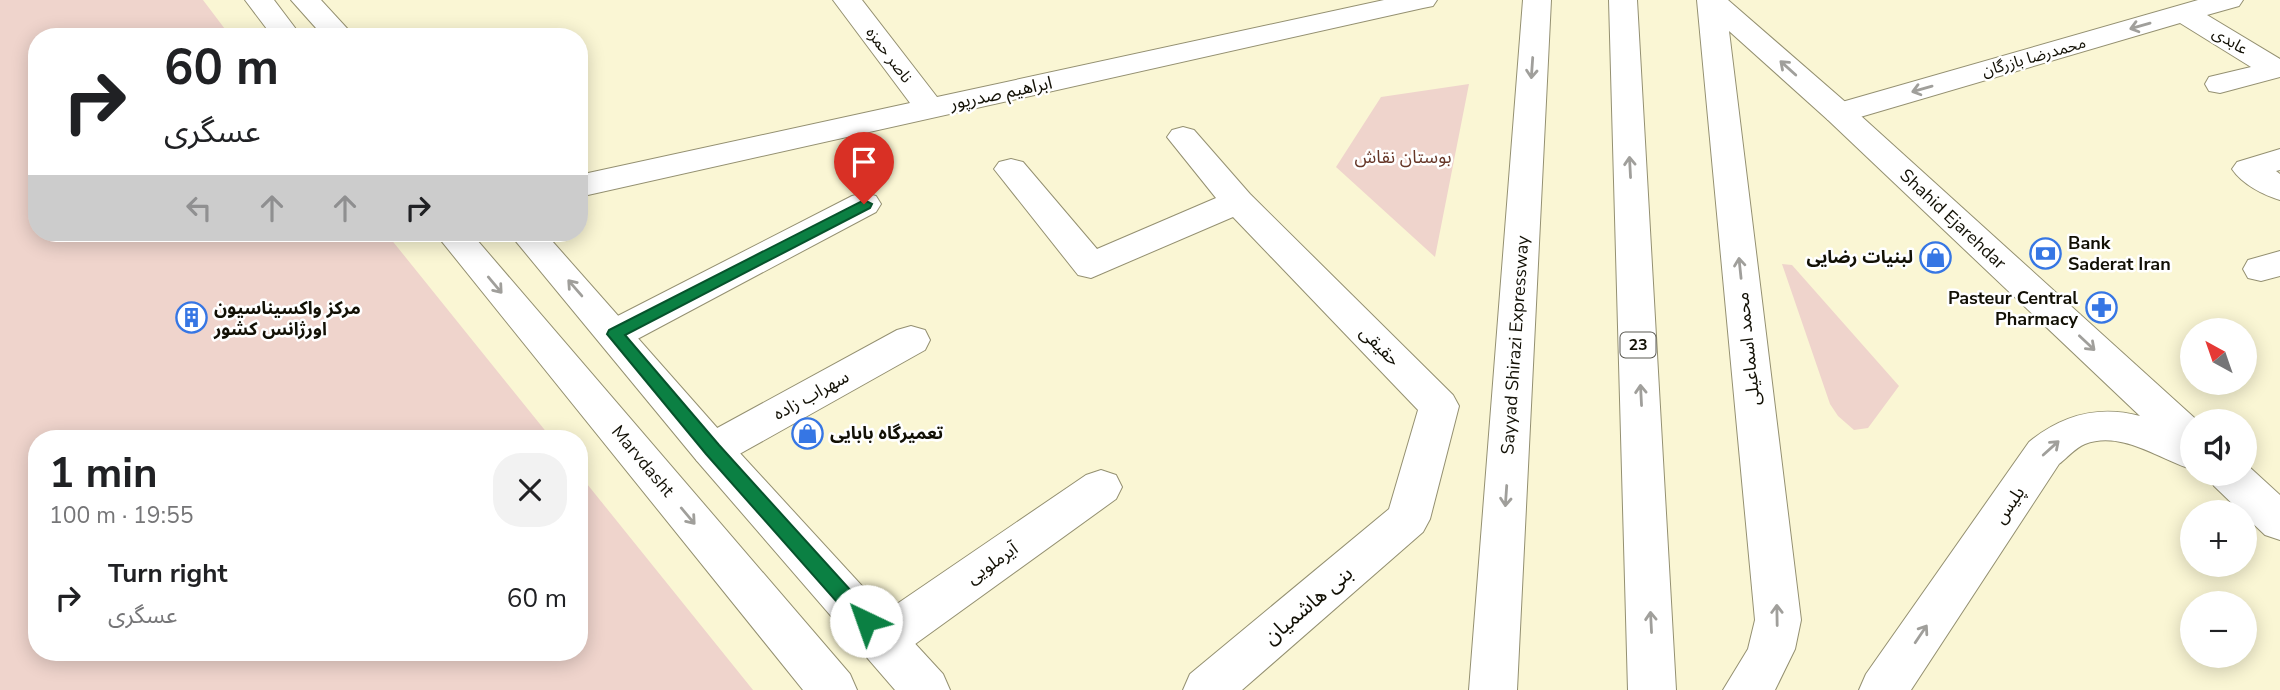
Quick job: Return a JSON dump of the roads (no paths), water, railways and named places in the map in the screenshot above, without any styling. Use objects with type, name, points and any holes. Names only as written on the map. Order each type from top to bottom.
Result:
[{"type":"main road","points":[[259,0],[281,28]]},
{"type":"main road","points":[[306,0],[332,28]]},
{"type":"main road","name":"ناصر حمزه","points":[[847,0],[930,109]]},
{"type":"main road","name":"ابراهیم صدرپور","points":[[588,184],[1423,0]]},
{"type":"main road","name":"Sayyad Shirazi Expressway","points":[[1493,690],[1537,0]]},
{"type":"main road","name":"23","points":[[1623,0],[1652,690]]},
{"type":"main road","name":"Shahid Ejarehdar","points":[[1711,0],[1839,113],[2180,429]]},
{"type":"main road","name":"محمد اسماعیلی","points":[[1711,0],[1777,597],[1776,639],[1769,660],[1752,684]]},
{"type":"main road","name":"محمدرضا بازرگان","points":[[1839,113],[2229,0]]},
{"type":"main road","name":"عابدی","points":[[2183,13],[2278,69]]},
{"type":"main road","points":[[2220,85],[2278,69]]},
{"type":"main road","name":"حقیقی","points":[[1184,137],[1238,202],[1439,406],[1408,519]]},
{"type":"main road","points":[[2280,159],[2249,169],[2280,190]]},
{"type":"main road","points":[[1011,169],[1091,266],[1238,202]]},
{"type":"main road","points":[[615,334],[864,204]]},
{"type":"main road","name":"Marvdasht","points":[[460,242],[833,690]]},
{"type":"main road","points":[[534,242],[712,450],[926,690]]},
{"type":"main road","name":"سهراب زاده","points":[[712,450],[911,340]]},
{"type":"main road","name":"پلیس","points":[[1882,690],[2044,453],[2060,440],[2076,431],[2118,428],[2154,436],[2180,448]]},
{"type":"main road","name":"آیرملویی","points":[[883,640],[1101,486]]},
{"type":"main road","points":[[2242,486],[2280,522]]},
{"type":"main road","name":"بنی هاشمیان","points":[[1207,690],[1408,519]]},
{"type":"place","name":"Bank Saderat Iran","points":[[2045,253]]},
{"type":"place","name":"لبنیات رضایی","points":[[1936,257]]},
{"type":"place","name":"Pasteur Central Pharmacy","points":[[2101,308]]},
{"type":"place","name":"مرکز واکسیناسیون اورژانس کشور","points":[[191,318]]},
{"type":"place","name":"تعمیرگاه بابایی","points":[[807,433]]},
{"type":"park label","name":"بوستان نقاش","points":[[1403,157]]}]
